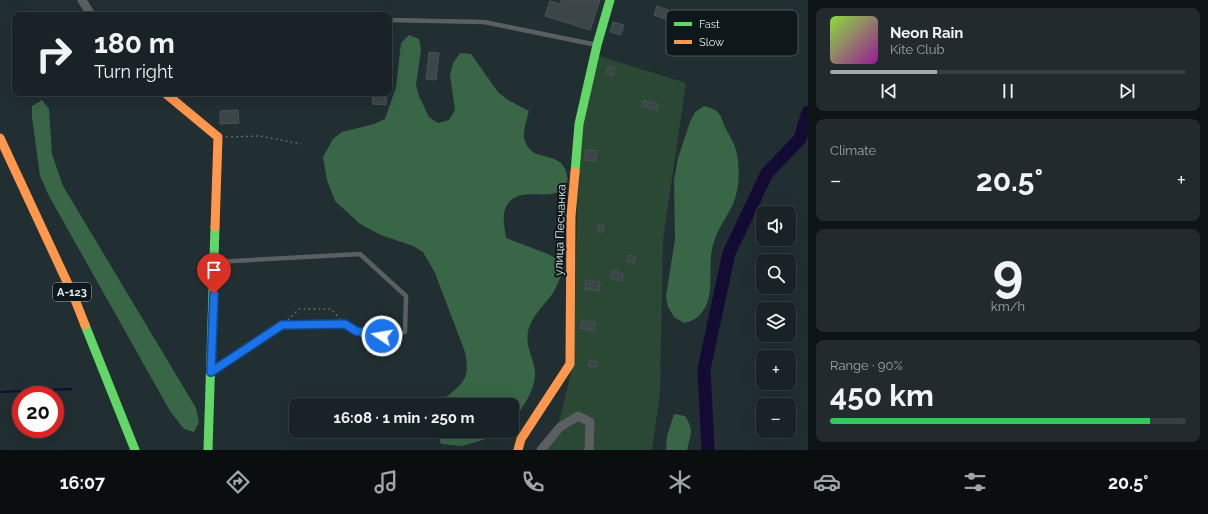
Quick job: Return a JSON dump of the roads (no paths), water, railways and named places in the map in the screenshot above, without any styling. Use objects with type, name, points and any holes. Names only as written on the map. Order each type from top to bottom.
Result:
[{"type":"street","points":[[82,0],[89,12]]},
{"type":"street","name":"улица Песчанка","points":[[518,450],[521,439],[570,364],[571,216],[579,124],[597,45],[610,0]]},
{"type":"street","points":[[169,96],[218,137],[208,450]]},
{"type":"street","name":"А-123","points":[[0,138],[74,297],[135,450]]},
{"type":"street","points":[[541,450],[560,427],[578,416],[590,422],[589,450]]},
{"type":"lane","points":[[392,20],[484,22],[597,45]]},
{"type":"lane","points":[[211,372],[282,325],[345,324],[356,331],[382,336],[405,332],[406,296],[360,254],[215,262]]},
{"type":"waterway","points":[[708,450],[704,369],[729,253],[767,173],[800,139],[808,112]]},
{"type":"waterway","points":[[0,392],[72,389]]}]
